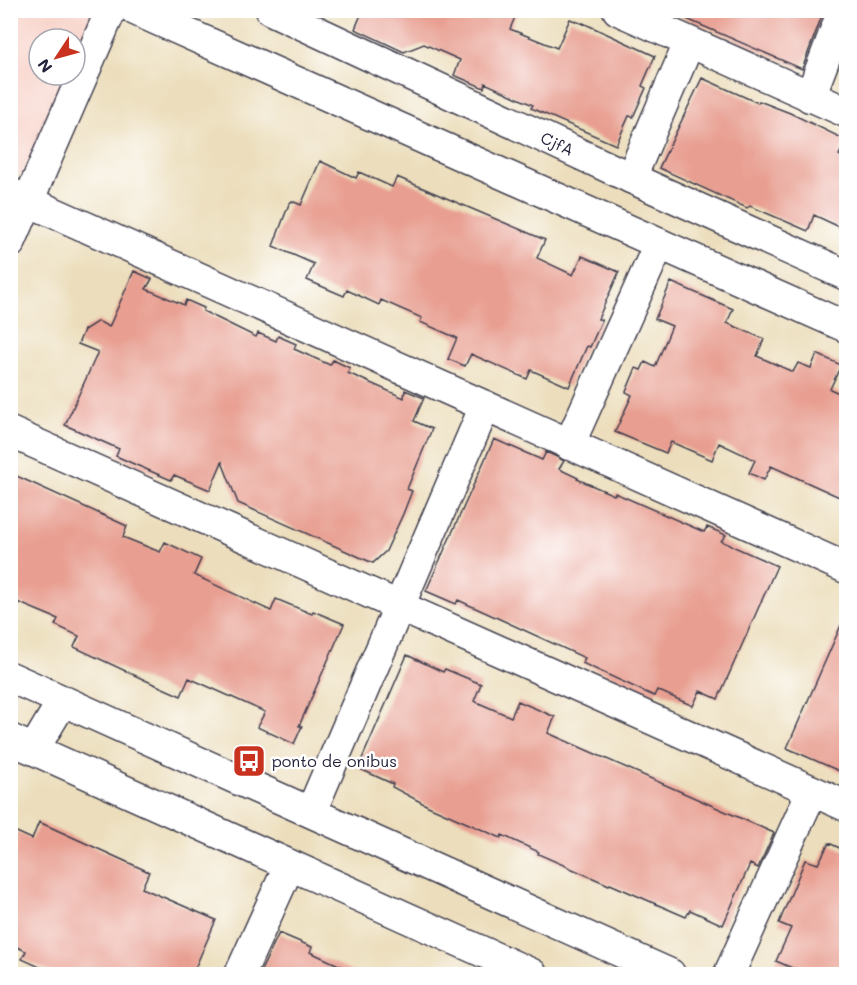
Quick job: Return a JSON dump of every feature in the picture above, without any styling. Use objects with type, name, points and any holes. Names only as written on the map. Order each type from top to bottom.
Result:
[{"type":"street","points":[[10,243],[19,197],[111,10]]},
{"type":"street","points":[[135,10],[846,327]]},
{"type":"street","name":"CjfA","points":[[271,10],[631,178],[846,275]]},
{"type":"street","points":[[618,10],[846,112]]},
{"type":"street","points":[[810,97],[843,10]]},
{"type":"street","points":[[631,178],[689,43]]},
{"type":"street","points":[[19,197],[846,568]]},
{"type":"street","points":[[569,444],[659,244]]},
{"type":"street","points":[[311,812],[485,406]]},
{"type":"street","points":[[10,432],[846,806]]},
{"type":"street","points":[[10,677],[670,975]]},
{"type":"street","points":[[62,702],[22,744],[532,975]]},
{"type":"street","points":[[729,975],[812,791]]},
{"type":"street","points":[[240,975],[289,866]]},
{"type":"shaded area","points":[[11,11],[102,11],[87,44],[87,27],[27,27],[27,87],[68,87],[27,178],[11,170]]},
{"type":"building","points":[[363,10],[518,10],[510,29],[557,48],[570,19],[655,56],[642,86],[646,88],[633,117],[629,116],[616,145],[531,108],[533,105],[485,83],[484,88],[454,75],[460,60],[424,44],[404,52],[355,29]]},
{"type":"building","points":[[666,10],[824,10],[802,69]]},
{"type":"building","points":[[702,78],[758,103],[759,101],[790,113],[846,140],[839,155],[846,158],[846,230],[814,215],[808,231],[750,206],[747,208],[659,168]]},
{"type":"building","points":[[320,161],[356,178],[359,172],[392,187],[397,177],[545,240],[537,258],[573,275],[582,256],[619,272],[598,319],[602,320],[590,347],[587,346],[569,387],[531,370],[527,379],[471,354],[465,366],[448,359],[457,338],[420,322],[422,318],[381,300],[379,305],[347,290],[344,296],[307,280],[314,264],[273,246],[289,204],[292,201],[301,205]]},
{"type":"building","points":[[134,271],[152,279],[146,289],[184,305],[186,300],[256,337],[258,333],[276,341],[278,336],[296,344],[294,349],[330,365],[333,360],[350,368],[348,373],[404,398],[405,390],[424,398],[414,421],[432,429],[407,489],[412,491],[403,514],[386,551],[373,563],[238,503],[222,462],[210,490],[174,475],[171,480],[116,456],[119,449],[65,425],[98,352],[78,344],[84,330],[98,321],[109,327]]},
{"type":"building","points":[[671,282],[733,309],[727,323],[764,339],[757,356],[793,372],[798,363],[811,368],[817,354],[841,365],[830,389],[846,396],[846,500],[771,466],[764,480],[749,473],[755,460],[719,443],[712,460],[671,442],[666,453],[615,432],[632,395],[626,392],[636,368],[641,370],[645,362],[655,367],[672,326],[655,319]]},
{"type":"building","points":[[494,439],[542,460],[546,452],[564,461],[559,469],[577,479],[704,532],[707,527],[726,535],[721,541],[777,566],[718,699],[700,691],[693,706],[657,690],[654,696],[582,663],[585,658],[458,600],[456,604],[426,591]]},
{"type":"building","points":[[10,473],[127,526],[123,537],[160,552],[165,542],[201,559],[194,575],[271,611],[276,599],[344,624],[299,726],[302,726],[294,744],[257,727],[265,712],[189,678],[181,696],[147,681],[74,647],[79,636],[55,625],[58,619],[10,599]]},
{"type":"building","points":[[846,614],[846,774],[787,748]]},
{"type":"building","points":[[407,655],[443,672],[445,669],[481,684],[474,701],[511,717],[518,701],[555,717],[548,733],[774,833],[758,868],[750,864],[723,925],[690,910],[686,917],[609,885],[538,854],[539,852],[502,835],[501,838],[428,806],[392,787],[393,784],[358,768]]},
{"type":"building","points":[[39,822],[149,872],[142,888],[216,920],[192,975],[57,975],[22,959],[26,951],[10,944],[10,829],[32,839]]},
{"type":"building","points":[[829,843],[846,851],[846,975],[808,975],[776,961],[791,928],[779,923],[805,860],[818,864]]},
{"type":"building","points":[[279,933],[312,947],[310,952],[361,975],[259,975]]},
{"type":"place","name":"ponto de onibus","points":[[249,761]]}]
